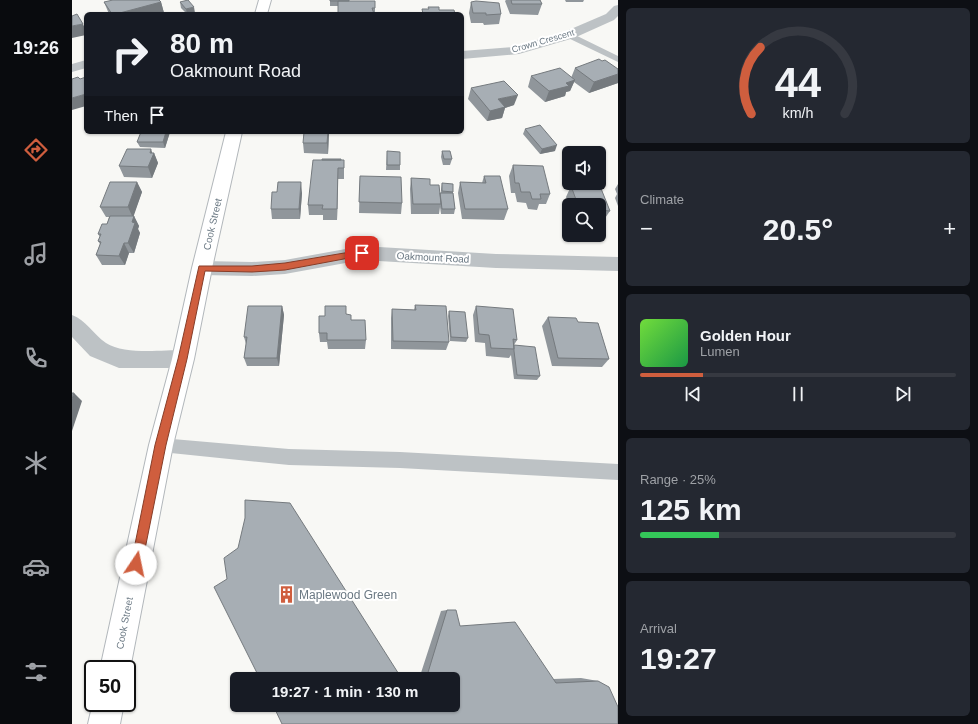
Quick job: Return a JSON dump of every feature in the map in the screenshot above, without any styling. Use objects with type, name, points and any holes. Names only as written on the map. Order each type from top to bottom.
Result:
[{"type":"main road","points":[[262,12],[265,0]]},
{"type":"main road","name":"Cook Street","points":[[117,660],[160,445],[183,359],[202,268],[234,134]]},
{"type":"main road","points":[[104,724],[106,712]]},
{"type":"street","name":"Crown Crescent","points":[[464,55],[514,51],[569,35],[610,17],[618,9]]},
{"type":"street","points":[[72,68],[84,65]]},
{"type":"street","name":"Oakmount Road","points":[[202,268],[252,269],[285,266],[362,253],[496,261],[618,264]]},
{"type":"street","points":[[72,324],[98,349],[119,359],[183,359]]},
{"type":"lane","points":[[569,35],[618,59]]},
{"type":"lane","points":[[160,445],[289,457],[400,460],[618,472]]},
{"type":"building","points":[[113,0],[159,0],[161,2],[124,12],[111,12],[104,2]]},
{"type":"building","points":[[188,0],[194,7],[186,9],[180,2]]},
{"type":"building","points":[[349,0],[349,1],[330,1]]},
{"type":"building","points":[[511,0],[540,0],[542,4],[512,4]]},
{"type":"building","points":[[338,1],[375,1],[375,8],[372,8],[373,12],[338,12]]},
{"type":"building","points":[[471,2],[499,3],[501,14],[486,15],[486,13],[473,13]]},
{"type":"building","points":[[428,7],[439,7],[439,10],[454,10],[454,12],[423,12],[422,9],[429,9]]},
{"type":"building","points":[[77,14],[83,24],[72,26],[72,16]]},
{"type":"building","points":[[599,59],[602,61],[605,60],[618,69],[618,74],[594,82],[575,68]]},
{"type":"building","points":[[560,68],[575,80],[566,83],[569,86],[549,91],[531,76]]},
{"type":"building","points":[[78,77],[80,79],[84,78],[84,95],[72,98],[72,79]]},
{"type":"building","points":[[504,81],[518,95],[498,99],[505,107],[490,111],[471,88]]},
{"type":"building","points":[[540,125],[557,145],[542,149],[525,129]]},
{"type":"building","points":[[140,134],[165,134],[163,142],[137,142]]},
{"type":"building","points":[[304,134],[328,134],[327,143],[303,143]]},
{"type":"building","points":[[127,149],[151,149],[150,153],[154,153],[148,167],[119,166]]},
{"type":"building","points":[[387,151],[400,152],[400,165],[387,165]]},
{"type":"building","points":[[442,151],[450,151],[452,159],[444,159]]},
{"type":"building","points":[[341,159],[341,160],[322,160]]},
{"type":"building","points":[[313,160],[344,160],[344,168],[338,168],[337,209],[322,209],[323,205],[308,205]]},
{"type":"building","points":[[513,165],[543,166],[550,194],[540,194],[541,199],[532,199],[530,192],[521,192],[519,183],[515,183]]},
{"type":"building","points":[[360,176],[401,177],[402,203],[359,202]]},
{"type":"building","points":[[484,176],[500,176],[508,209],[465,209],[460,182],[486,183]]},
{"type":"building","points":[[411,178],[430,179],[430,185],[439,185],[441,204],[413,204]]},
{"type":"building","points":[[110,182],[137,182],[128,207],[100,207]]},
{"type":"building","points":[[278,182],[301,182],[299,209],[271,209],[272,192],[277,192]]},
{"type":"building","points":[[442,183],[453,184],[453,192],[442,191]]},
{"type":"building","points":[[572,190],[602,190],[605,198],[575,198]]},
{"type":"building","points":[[440,193],[453,193],[455,209],[442,209]]},
{"type":"building","points":[[606,201],[610,211],[606,211]]},
{"type":"building","points":[[110,216],[134,216],[132,222],[135,223],[128,243],[124,243],[119,256],[96,255],[101,242],[98,241],[101,234],[98,234],[102,224],[107,224]]},
{"type":"building","points":[[415,305],[446,306],[449,342],[393,341],[392,309],[416,310]]},
{"type":"building","points":[[248,306],[282,306],[277,358],[244,358],[247,337],[244,337]]},
{"type":"building","points":[[325,306],[346,306],[346,314],[351,315],[351,320],[365,320],[366,340],[327,340],[327,333],[319,333],[319,316],[325,316]]},
{"type":"building","points":[[476,306],[513,309],[517,340],[513,339],[514,349],[491,348],[489,335],[479,334]]},
{"type":"building","points":[[449,311],[465,312],[468,338],[451,337]]},
{"type":"building","points":[[548,317],[576,318],[578,322],[598,323],[609,359],[558,358]]},
{"type":"building","points":[[514,345],[535,347],[540,376],[517,375]]},
{"type":"building","name":"Maplewood Green","points":[[245,500],[290,503],[398,672],[256,672],[214,587],[227,579],[224,558],[238,548],[245,518]]},
{"type":"building","points":[[447,610],[456,610],[460,626],[515,622],[556,683],[598,681],[609,687],[618,707],[618,724],[282,724],[276,712],[460,712],[460,672],[428,672]]},
{"type":"place","name":"Maplewood Green","points":[[286,595]]},
{"type":"route","points":[[136,564],[160,445],[183,359],[202,268],[252,269],[285,266],[362,253]]}]
